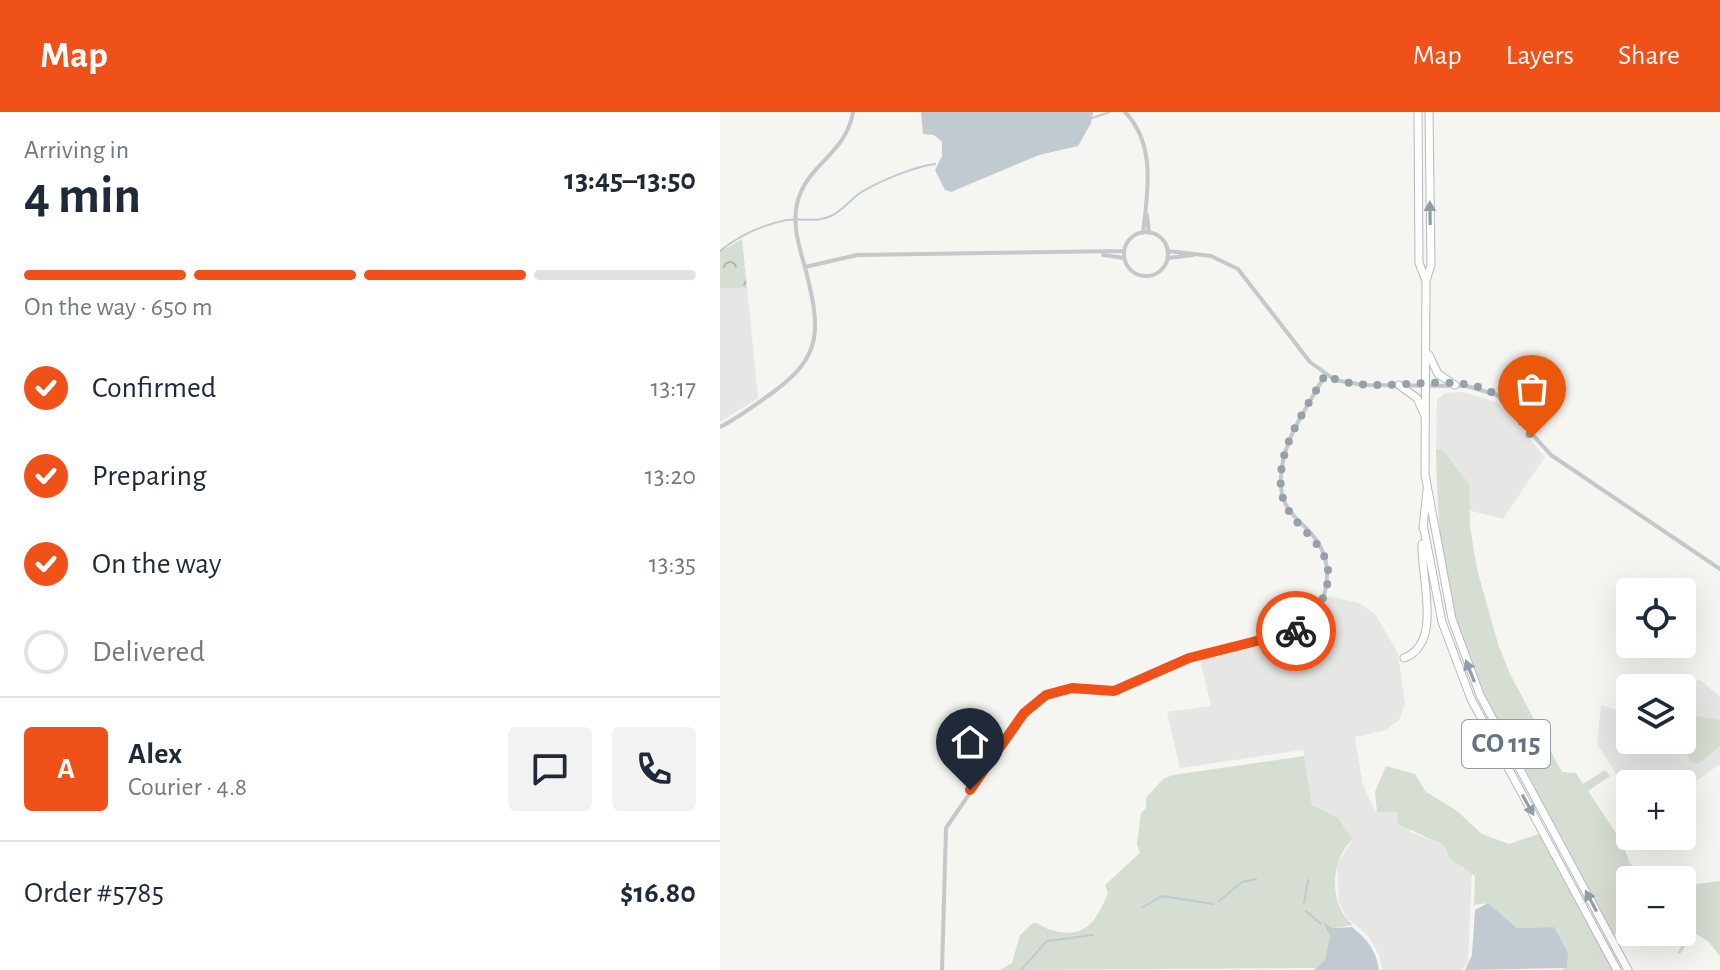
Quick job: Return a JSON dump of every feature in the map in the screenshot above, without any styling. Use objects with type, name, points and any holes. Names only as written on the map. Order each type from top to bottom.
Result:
[{"type":"highway","name":"CO 115","points":[[1417,112],[1419,263],[1426,281]]},
{"type":"highway","name":"CO 115","points":[[1429,112],[1431,265],[1426,281],[1427,490],[1423,524],[1442,622],[1471,699],[1617,970]]},
{"type":"highway","points":[[1426,351],[1438,374],[1455,385]]},
{"type":"highway","points":[[1399,385],[1417,398],[1426,419]]},
{"type":"highway","name":"CO 115","points":[[1427,490],[1433,506],[1446,595],[1480,695],[1628,970]]},
{"type":"highway","points":[[1404,658],[1419,650],[1428,632],[1422,568],[1423,524]]},
{"type":"street","points":[[720,427],[789,381],[810,354],[816,315],[796,227],[796,212],[801,192],[810,176],[845,140],[853,112]]},
{"type":"street","points":[[1126,114],[1145,143],[1146,233]]},
{"type":"street","points":[[1146,233],[1161,238],[1168,251],[1168,258],[1159,272],[1147,276],[1132,271],[1124,258],[1129,240],[1146,233]]},
{"type":"street","points":[[805,267],[857,255],[1097,254],[1124,251]]},
{"type":"street","points":[[1168,251],[1225,261],[1244,274],[1305,356],[1325,375],[1352,384],[1455,385],[1475,387],[1497,395],[1551,455],[1720,569]]},
{"type":"street","points":[[1097,254],[1124,258]]},
{"type":"street","points":[[1168,258],[1197,255]]},
{"type":"street","points":[[942,970],[946,828],[1029,707],[1046,695],[1064,689],[1106,692],[1122,689],[1189,658],[1286,635],[1315,614],[1326,590],[1327,566],[1317,541],[1286,506],[1281,479],[1291,436],[1325,375]]},
{"type":"shaded area","points":[[921,112],[1093,112],[1091,123],[1078,146],[1039,155],[951,192],[945,190],[935,170],[942,156],[942,142],[934,135],[923,134]]},
{"type":"shaded area","points":[[720,288],[747,288],[758,398],[720,422]]},
{"type":"shaded area","points":[[1462,392],[1499,403],[1545,457],[1503,519],[1468,510],[1468,484],[1442,449],[1436,449],[1437,400],[1445,393]]},
{"type":"shaded area","points":[[1328,596],[1359,603],[1375,614],[1398,653],[1405,704],[1399,720],[1386,730],[1355,737],[1363,785],[1376,812],[1398,812],[1411,832],[1445,846],[1462,868],[1472,873],[1468,962],[1462,970],[1382,970],[1379,955],[1369,937],[1347,918],[1339,903],[1337,865],[1353,839],[1337,817],[1312,805],[1303,750],[1180,768],[1167,712],[1211,706],[1200,660],[1289,640],[1310,628],[1321,615]]},
{"type":"shaded area","points":[[1699,679],[1720,697],[1720,764],[1696,781],[1696,770],[1616,770],[1616,773],[1597,744],[1601,705],[1616,710],[1616,754],[1696,754],[1696,681]]},
{"type":"shaded area","points":[[1488,903],[1517,928],[1554,927],[1568,952],[1567,968],[1465,970],[1472,955],[1475,910]]},
{"type":"shaded area","points":[[1322,922],[1333,928],[1352,927],[1363,936],[1376,957],[1379,970],[1314,970],[1325,960],[1330,936]]},
{"type":"green space","points":[[742,239],[747,288],[720,288],[720,252]]},
{"type":"green space","points":[[1436,449],[1442,449],[1469,484],[1470,527],[1477,569],[1498,644],[1510,674],[1562,772],[1576,773],[1583,784],[1605,770],[1610,776],[1588,791],[1616,833],[1616,850],[1625,850],[1630,864],[1634,866],[1616,866],[1614,935],[1499,726],[1480,682],[1450,595],[1438,504]]},
{"type":"green space","points":[[1696,716],[1720,720],[1720,746],[1698,764],[1691,762],[1687,754],[1696,754]]},
{"type":"green space","points":[[1304,756],[1312,805],[1337,817],[1353,839],[1340,858],[1335,882],[1339,906],[1353,925],[1333,928],[1322,923],[1330,936],[1325,960],[1318,968],[1000,970],[1012,963],[1020,935],[1033,923],[1051,930],[1073,932],[1094,920],[1108,893],[1105,885],[1140,853],[1137,844],[1141,813],[1146,808],[1146,798],[1163,779]]},
{"type":"green space","points":[[1386,766],[1415,774],[1425,791],[1457,811],[1482,834],[1509,844],[1539,834],[1613,970],[1563,970],[1568,952],[1554,927],[1517,928],[1488,903],[1474,905],[1475,876],[1449,858],[1445,846],[1398,824],[1397,812],[1377,812],[1375,792]]},
{"type":"green space","points":[[1720,881],[1720,956],[1708,941],[1696,934],[1696,884]]},
{"type":"waterway","points":[[1092,118],[1110,112]]},
{"type":"waterway","points":[[720,251],[743,235],[768,225],[831,216],[876,184],[935,164]]},
{"type":"waterway","points":[[1219,901],[1242,882],[1256,879]]},
{"type":"waterway","points":[[1304,903],[1308,880]]},
{"type":"waterway","points":[[1143,907],[1162,896],[1213,904]]},
{"type":"waterway","points":[[1306,911],[1321,924]]},
{"type":"waterway","points":[[1021,970],[1047,941],[1093,935]]},
{"type":"way so far","points":[[1296,631],[1311,619],[1318,608],[1326,590],[1327,566],[1317,541],[1286,506],[1281,479],[1291,436],[1325,375],[1344,383],[1363,385],[1455,385],[1484,389],[1509,405],[1532,437]]},
{"type":"route","points":[[970,790],[1024,713],[1046,695],[1072,688],[1114,691],[1189,658],[1296,631]]}]
